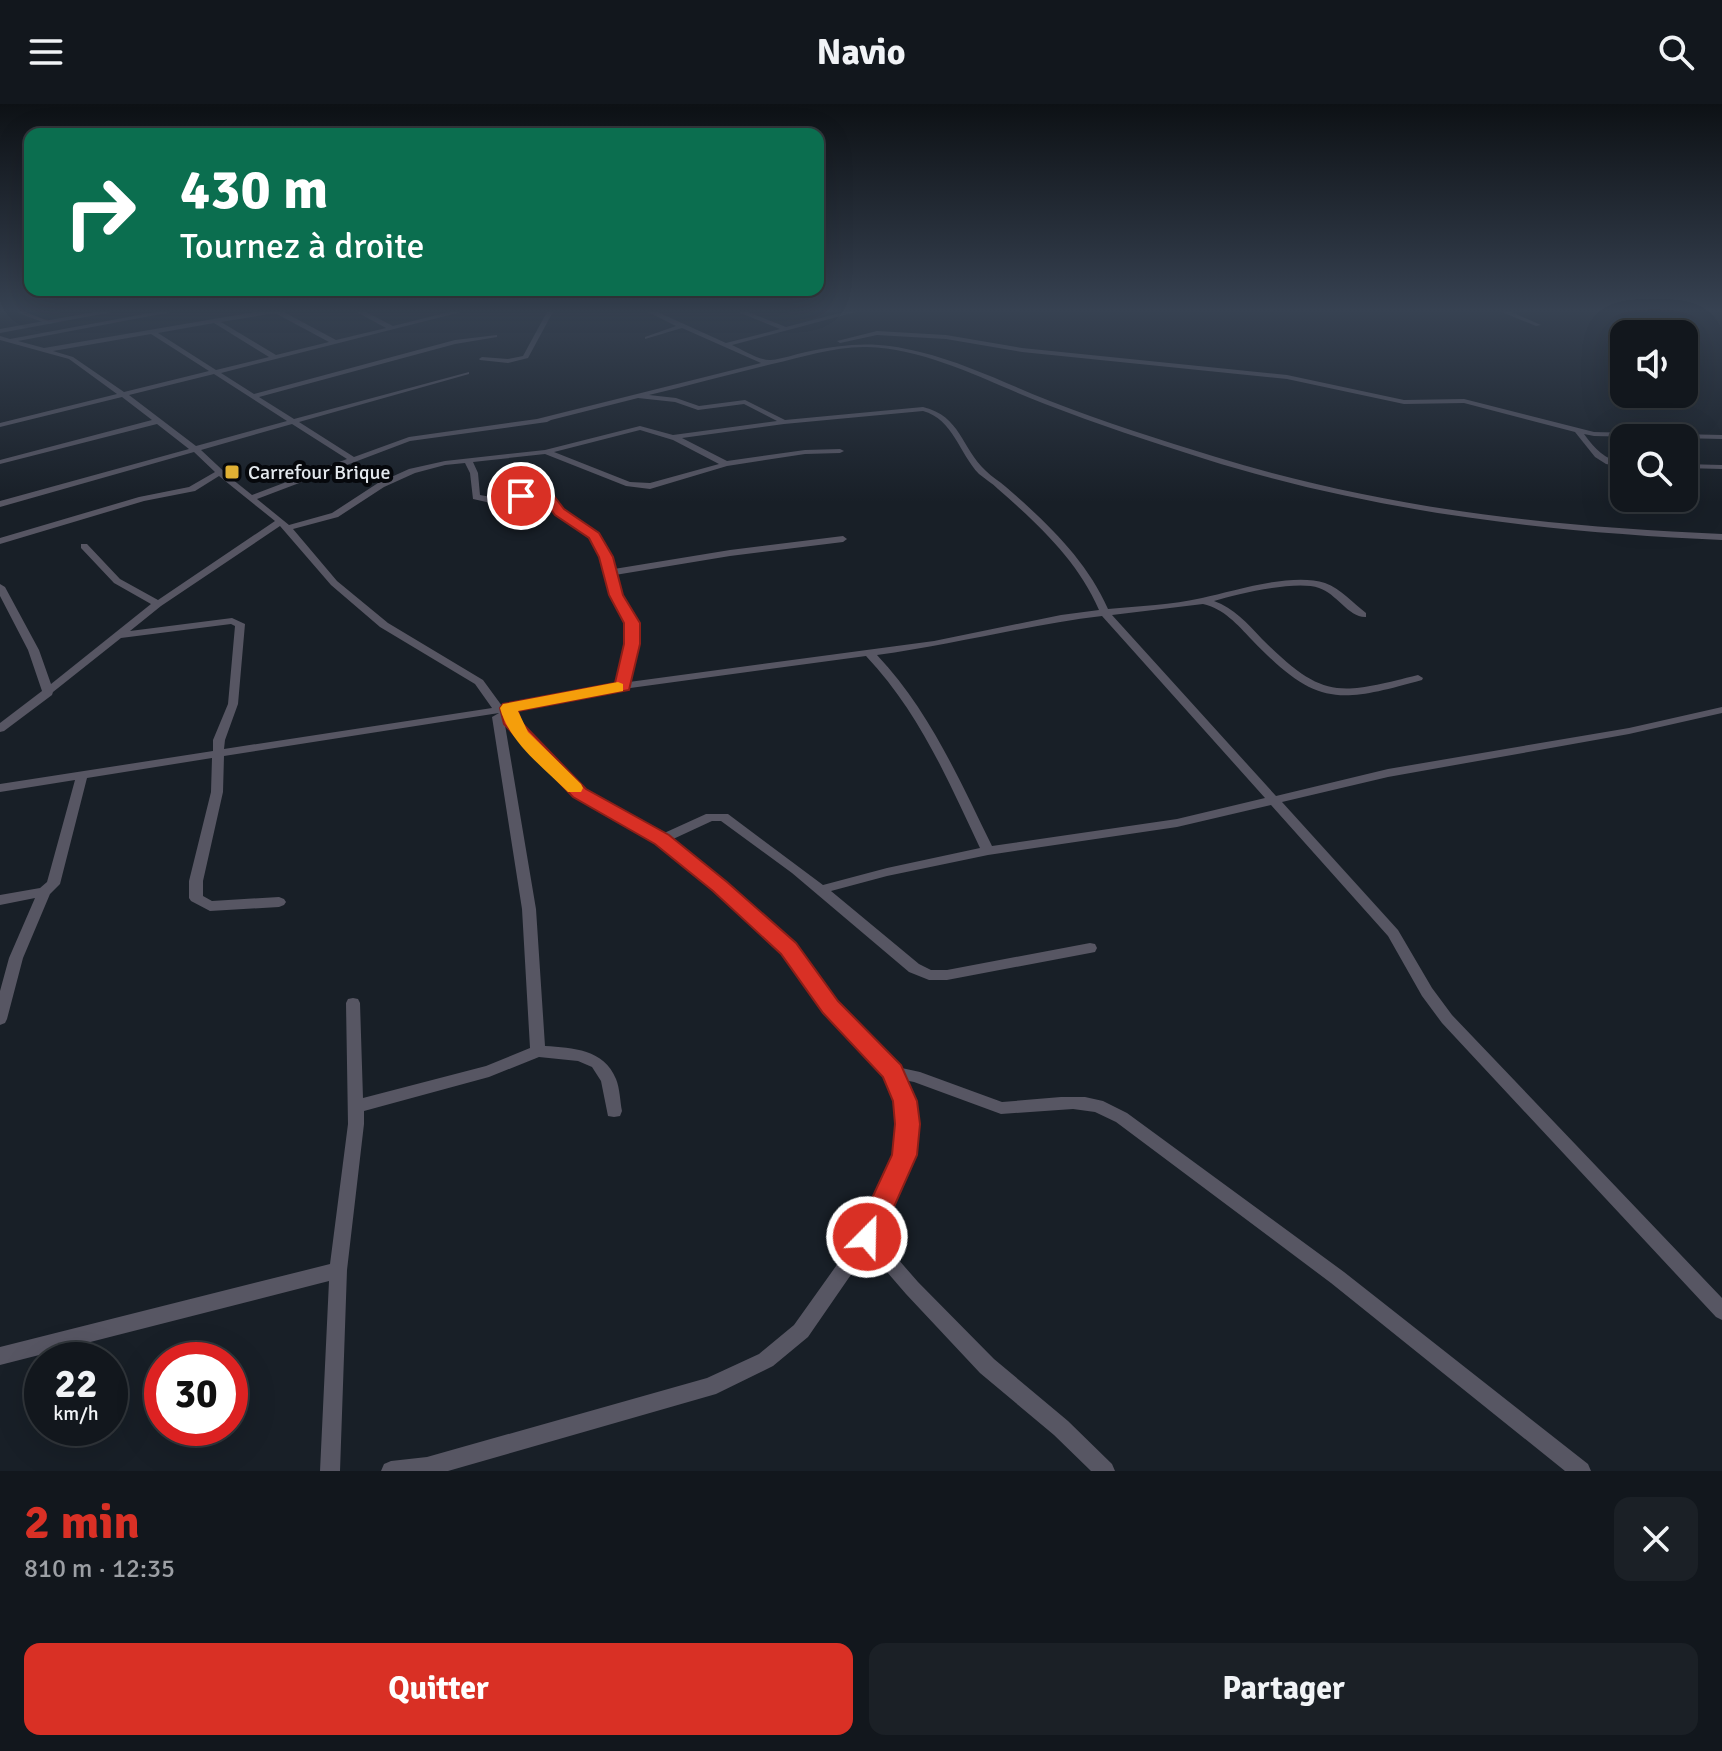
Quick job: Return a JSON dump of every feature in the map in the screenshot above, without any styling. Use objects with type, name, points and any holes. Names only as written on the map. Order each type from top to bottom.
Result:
[{"type":"street","points":[[93,374],[196,450],[283,525],[334,583],[384,625],[479,682],[506,710],[522,736],[579,793],[662,839],[720,886],[789,948],[830,1007],[893,1072],[905,1101],[905,1155],[867,1237],[801,1331],[766,1360],[709,1387],[427,1467],[391,1471]]},
{"type":"street","points":[[0,425],[210,374]]},
{"type":"street","points":[[214,374],[353,460]]},
{"type":"street","points":[[252,397],[338,374]]},
{"type":"street","points":[[0,504],[464,374]]},
{"type":"street","points":[[540,420],[725,374]]},
{"type":"street","points":[[967,374],[1136,434],[1323,489],[1410,506],[1593,532],[1722,537]]},
{"type":"street","points":[[1256,374],[1287,377],[1404,402],[1464,401],[1579,432],[1616,437],[1722,437]]},
{"type":"street","points":[[639,396],[666,399],[698,408],[745,402],[784,422]]},
{"type":"street","points":[[251,498],[429,434],[666,399]]},
{"type":"street","points":[[673,437],[784,422],[923,409],[934,412],[968,450],[978,469],[1016,500],[1074,561],[1097,590],[1105,613],[1393,933],[1427,992],[1447,1019],[1722,1311]]},
{"type":"street","points":[[0,462],[155,422]]},
{"type":"street","points":[[0,729],[158,604],[283,525],[335,515],[381,485],[412,471],[468,460],[545,452],[640,428],[673,437],[726,464]]},
{"type":"street","points":[[1579,432],[1598,457],[1610,464]]},
{"type":"street","points":[[545,452],[637,486],[674,480],[726,464],[805,452],[840,451]]},
{"type":"street","points":[[468,460],[474,473],[476,497],[491,500],[545,494],[559,512],[594,536],[606,557],[616,595],[632,623],[632,644],[623,686]]},
{"type":"street","points":[[1698,466],[1722,467]]},
{"type":"street","points":[[0,541],[142,499],[192,489],[220,472]]},
{"type":"street","points":[[608,573],[843,539]]},
{"type":"street","points":[[84,546],[117,581],[158,604]]},
{"type":"street","points":[[0,788],[506,710],[623,686],[934,644],[1061,618],[1203,601],[1215,596],[1309,583],[1329,589],[1362,615]]},
{"type":"street","points":[[0,587],[29,634],[41,663],[48,693]]},
{"type":"street","points":[[1203,601],[1226,608],[1276,659],[1315,689],[1339,693],[1372,691],[1418,678]]},
{"type":"street","points":[[121,635],[232,621],[240,624],[233,704],[223,728],[218,754],[217,792],[196,881],[196,898],[210,906],[279,902]]},
{"type":"street","points":[[869,653],[894,677],[929,731],[988,851]]},
{"type":"street","points":[[506,710],[498,717],[529,909],[538,1051]]},
{"type":"street","points":[[820,890],[988,851],[1177,823],[1388,773],[1721,712]]},
{"type":"street","points":[[0,1019],[16,958],[44,892],[53,884],[82,775]]},
{"type":"street","points":[[662,839],[710,817],[724,817],[820,890],[914,968],[929,975],[947,975],[1090,948]]},
{"type":"street","points":[[0,900],[44,892]]},
{"type":"street","points":[[330,1471],[338,1270],[357,1106],[353,1003]]},
{"type":"street","points":[[357,1106],[489,1071],[538,1051],[571,1054],[597,1063],[609,1080],[614,1111]]},
{"type":"street","points":[[893,1072],[915,1076],[1001,1108],[1016,1110],[1082,1102],[1118,1113],[1281,1232],[1581,1471]]},
{"type":"street","points":[[867,1237],[987,1366],[1061,1428],[1105,1471]]},
{"type":"street","points":[[0,1356],[338,1270]]},
{"type":"slow traffic","points":[[574,788],[522,736],[513,724],[509,708],[618,687]]},
{"type":"place","name":"Carrefour Brique","points":[[232,472]]},
{"type":"route","points":[[521,496],[548,495],[559,512],[594,536],[606,557],[616,595],[628,611],[632,623],[632,644],[623,686],[509,708],[513,724],[579,793],[662,839],[789,948],[830,1007],[893,1072],[905,1101],[905,1155],[867,1237]]}]
